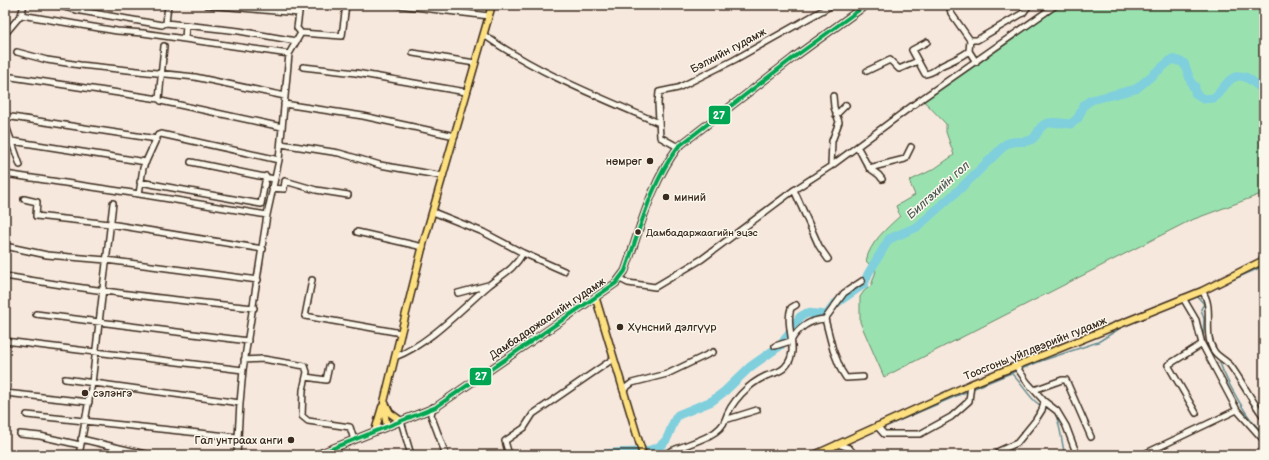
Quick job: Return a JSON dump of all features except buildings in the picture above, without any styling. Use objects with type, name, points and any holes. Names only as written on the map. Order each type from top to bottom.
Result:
[{"type":"main road","points":[[375,431],[384,402],[423,247],[492,5]]},
{"type":"main road","name":"Дамбадаржаагийн гудамж","points":[[316,455],[433,408],[596,299],[620,280],[657,181],[665,165],[678,147],[793,58],[866,5]]},
{"type":"main road","name":"Тоосгоны үйлдвэрийн гудамж","points":[[814,455],[971,384],[1202,291],[1264,260]]},
{"type":"main road","points":[[596,299],[643,455]]},
{"type":"main road","points":[[384,402],[390,413],[401,421]]},
{"type":"main road","points":[[384,402],[387,426]]},
{"type":"street","points":[[5,34],[21,15],[24,5]]},
{"type":"street","points":[[56,5],[81,11],[162,25],[166,23],[239,31],[296,41]]},
{"type":"street","points":[[166,23],[168,5]]},
{"type":"street","points":[[207,5],[299,13]]},
{"type":"street","points":[[300,5],[298,28],[301,33]]},
{"type":"street","points":[[301,33],[342,36],[346,5]]},
{"type":"street","points":[[398,5],[489,16]]},
{"type":"street","name":"Бэлхийн гудамж","points":[[678,147],[660,137],[658,123],[659,92],[678,88],[734,60],[832,5]]},
{"type":"street","points":[[949,5],[951,13],[970,40],[969,52],[976,62]]},
{"type":"street","points":[[970,40],[977,40],[1023,13],[1029,5]]},
{"type":"street","points":[[620,280],[628,283],[655,287],[702,259],[794,190],[831,166],[920,100],[1056,5]]},
{"type":"street","points":[[21,15],[117,31],[289,54]]},
{"type":"street","points":[[185,39],[186,25]]},
{"type":"street","points":[[237,455],[237,437],[244,360],[254,308],[267,215],[279,160],[289,54],[301,33]]},
{"type":"street","points":[[484,35],[505,50],[545,72],[658,123]]},
{"type":"street","points":[[926,42],[912,50],[925,74],[933,73],[944,64],[956,60],[969,52]]},
{"type":"street","points":[[159,99],[164,46]]},
{"type":"street","points":[[17,52],[47,60],[80,65],[196,77],[284,96]]},
{"type":"street","points":[[413,53],[475,63]]},
{"type":"street","points":[[867,71],[890,60],[899,69],[918,61]]},
{"type":"street","points":[[303,67],[356,73],[466,92]]},
{"type":"street","points":[[5,76],[159,99],[161,101],[282,127]]},
{"type":"street","points":[[831,166],[832,141],[839,122],[834,107],[833,96]]},
{"type":"street","points":[[284,104],[363,116],[455,136]]},
{"type":"street","points":[[836,115],[846,105]]},
{"type":"street","points":[[5,116],[156,139]]},
{"type":"street","points":[[5,123],[20,165]]},
{"type":"street","points":[[139,194],[140,182],[146,162],[158,135],[161,134],[279,160]]},
{"type":"street","points":[[12,141],[146,162]]},
{"type":"street","points":[[281,144],[339,152],[380,166],[443,176]]},
{"type":"street","points":[[857,147],[864,155],[869,168],[878,172],[882,179]]},
{"type":"street","points":[[869,168],[905,159],[911,147]]},
{"type":"street","points":[[191,162],[266,176],[274,179]]},
{"type":"street","points":[[5,174],[267,215]]},
{"type":"street","points":[[140,182],[261,204],[266,176]]},
{"type":"street","points":[[272,188],[284,189],[285,181],[316,190],[348,195]]},
{"type":"street","points":[[794,190],[819,246],[828,259]]},
{"type":"street","points":[[24,199],[37,202],[36,216],[110,224],[263,249]]},
{"type":"street","points":[[78,455],[92,383],[113,203]]},
{"type":"street","points":[[433,212],[498,239],[524,253],[564,271]]},
{"type":"street","points":[[357,232],[423,247]]},
{"type":"street","points":[[5,246],[47,255],[106,260],[258,280]]},
{"type":"street","points":[[395,356],[412,350],[489,285],[517,264],[524,253]]},
{"type":"street","points":[[5,276],[103,291],[254,308]]},
{"type":"street","points":[[312,280],[305,316],[401,333]]},
{"type":"street","points":[[825,319],[844,293],[862,281]]},
{"type":"street","points":[[458,293],[489,285]]},
{"type":"street","points":[[1202,291],[1206,298],[1210,340],[1214,351],[1229,364],[1251,400],[1264,416]]},
{"type":"street","points":[[1183,298],[1196,320],[1202,344],[1237,410],[1261,437]]},
{"type":"street","points":[[663,455],[715,432],[724,425],[731,408],[739,396],[764,377],[785,367],[791,357],[793,346],[789,330],[788,316],[791,308],[796,306]]},
{"type":"street","points":[[36,314],[248,341]]},
{"type":"street","points":[[775,346],[791,339],[796,333],[815,319],[825,319]]},
{"type":"street","points":[[825,319],[841,370],[846,378],[863,377]]},
{"type":"street","points":[[5,340],[96,350],[167,362],[243,370]]},
{"type":"street","points":[[1196,413],[1168,365],[1202,344]]},
{"type":"street","points":[[623,390],[632,383],[667,374],[714,352]]},
{"type":"street","points":[[244,360],[263,359],[305,366],[307,372],[303,390],[302,416],[308,421],[350,427],[354,440]]},
{"type":"street","points":[[509,455],[506,442],[524,428],[533,414],[613,359]]},
{"type":"street","points":[[306,377],[326,380],[330,366]]},
{"type":"street","points":[[1016,366],[1044,401],[1057,411],[1066,426],[1077,455]]},
{"type":"street","points":[[65,379],[240,403]]},
{"type":"street","points":[[1034,390],[1066,380],[1091,437]]},
{"type":"street","points":[[877,426],[884,434],[920,434],[951,417],[969,401],[971,384]]},
{"type":"street","points":[[5,392],[89,402]]},
{"type":"street","points":[[999,451],[1017,443],[1035,421],[1042,410],[1044,401]]},
{"type":"street","points":[[433,408],[431,415],[446,455]]},
{"type":"street","points":[[725,420],[757,410]]},
{"type":"street","points":[[1142,455],[1237,410]]},
{"type":"street","points":[[27,415],[237,437]]},
{"type":"street","points":[[401,421],[411,455]]},
{"type":"street","points":[[20,434],[40,436],[80,445]]},
{"type":"street","points":[[81,439],[149,455]]},
{"type":"street","points":[[837,444],[848,448],[855,455]]},
{"type":"green space","points":[[1059,5],[1264,5],[1264,193],[1189,221],[884,377],[860,322],[860,297],[864,291],[871,286],[876,271],[866,261],[868,254],[880,236],[900,216],[896,206],[915,195],[909,181],[934,169],[954,155],[946,132],[946,124],[921,98]]},
{"type":"waterway","name":"Билгэхийн гол","points":[[601,455],[609,453],[645,451],[661,446],[666,440],[678,415],[712,401],[725,391],[750,367],[781,345],[800,317],[807,313],[827,315],[835,304],[864,284],[868,274],[889,239],[917,227],[961,188],[1006,144],[1031,140],[1045,124],[1071,124],[1078,118],[1084,105],[1091,100],[1136,89],[1172,59],[1184,63],[1193,87],[1195,86],[1195,93],[1203,99],[1214,98],[1231,79],[1240,76],[1248,78],[1264,88]]},
{"type":"waterway","points":[[1216,287],[1264,266]]},
{"type":"waterway","points":[[1197,296],[1204,304],[1201,309],[1204,319],[1203,339]]},
{"type":"waterway","points":[[972,389],[1041,361],[1098,342],[1122,327],[1154,314]]},
{"type":"waterway","points":[[1213,362],[1220,363],[1232,390],[1245,411],[1258,428],[1264,432]]},
{"type":"waterway","points":[[1011,373],[1039,405],[1053,410]]},
{"type":"waterway","points":[[882,428],[968,391]]},
{"type":"waterway","points":[[1055,413],[1059,423],[1065,455]]},
{"type":"waterway","points":[[825,455],[833,450]]},
{"type":"waterway","points":[[832,451],[845,450],[849,455]]},
{"type":"transit line","name":"27","points":[[316,455],[436,407],[616,283],[625,271],[653,191],[660,176],[678,147],[793,58],[866,5]]},
{"type":"place","name":"нөмрөг","points":[[650,161]]},
{"type":"place","name":"миний","points":[[666,197]]},
{"type":"place","name":"Дамбадаржаагийн эцэс","points":[[638,232]]},
{"type":"place","name":"Хүнсний дэлгүүр","points":[[620,327]]},
{"type":"place","name":"сэлэнгэ","points":[[85,393]]},
{"type":"place","name":"Гал унтраах анги","points":[[291,440]]}]
